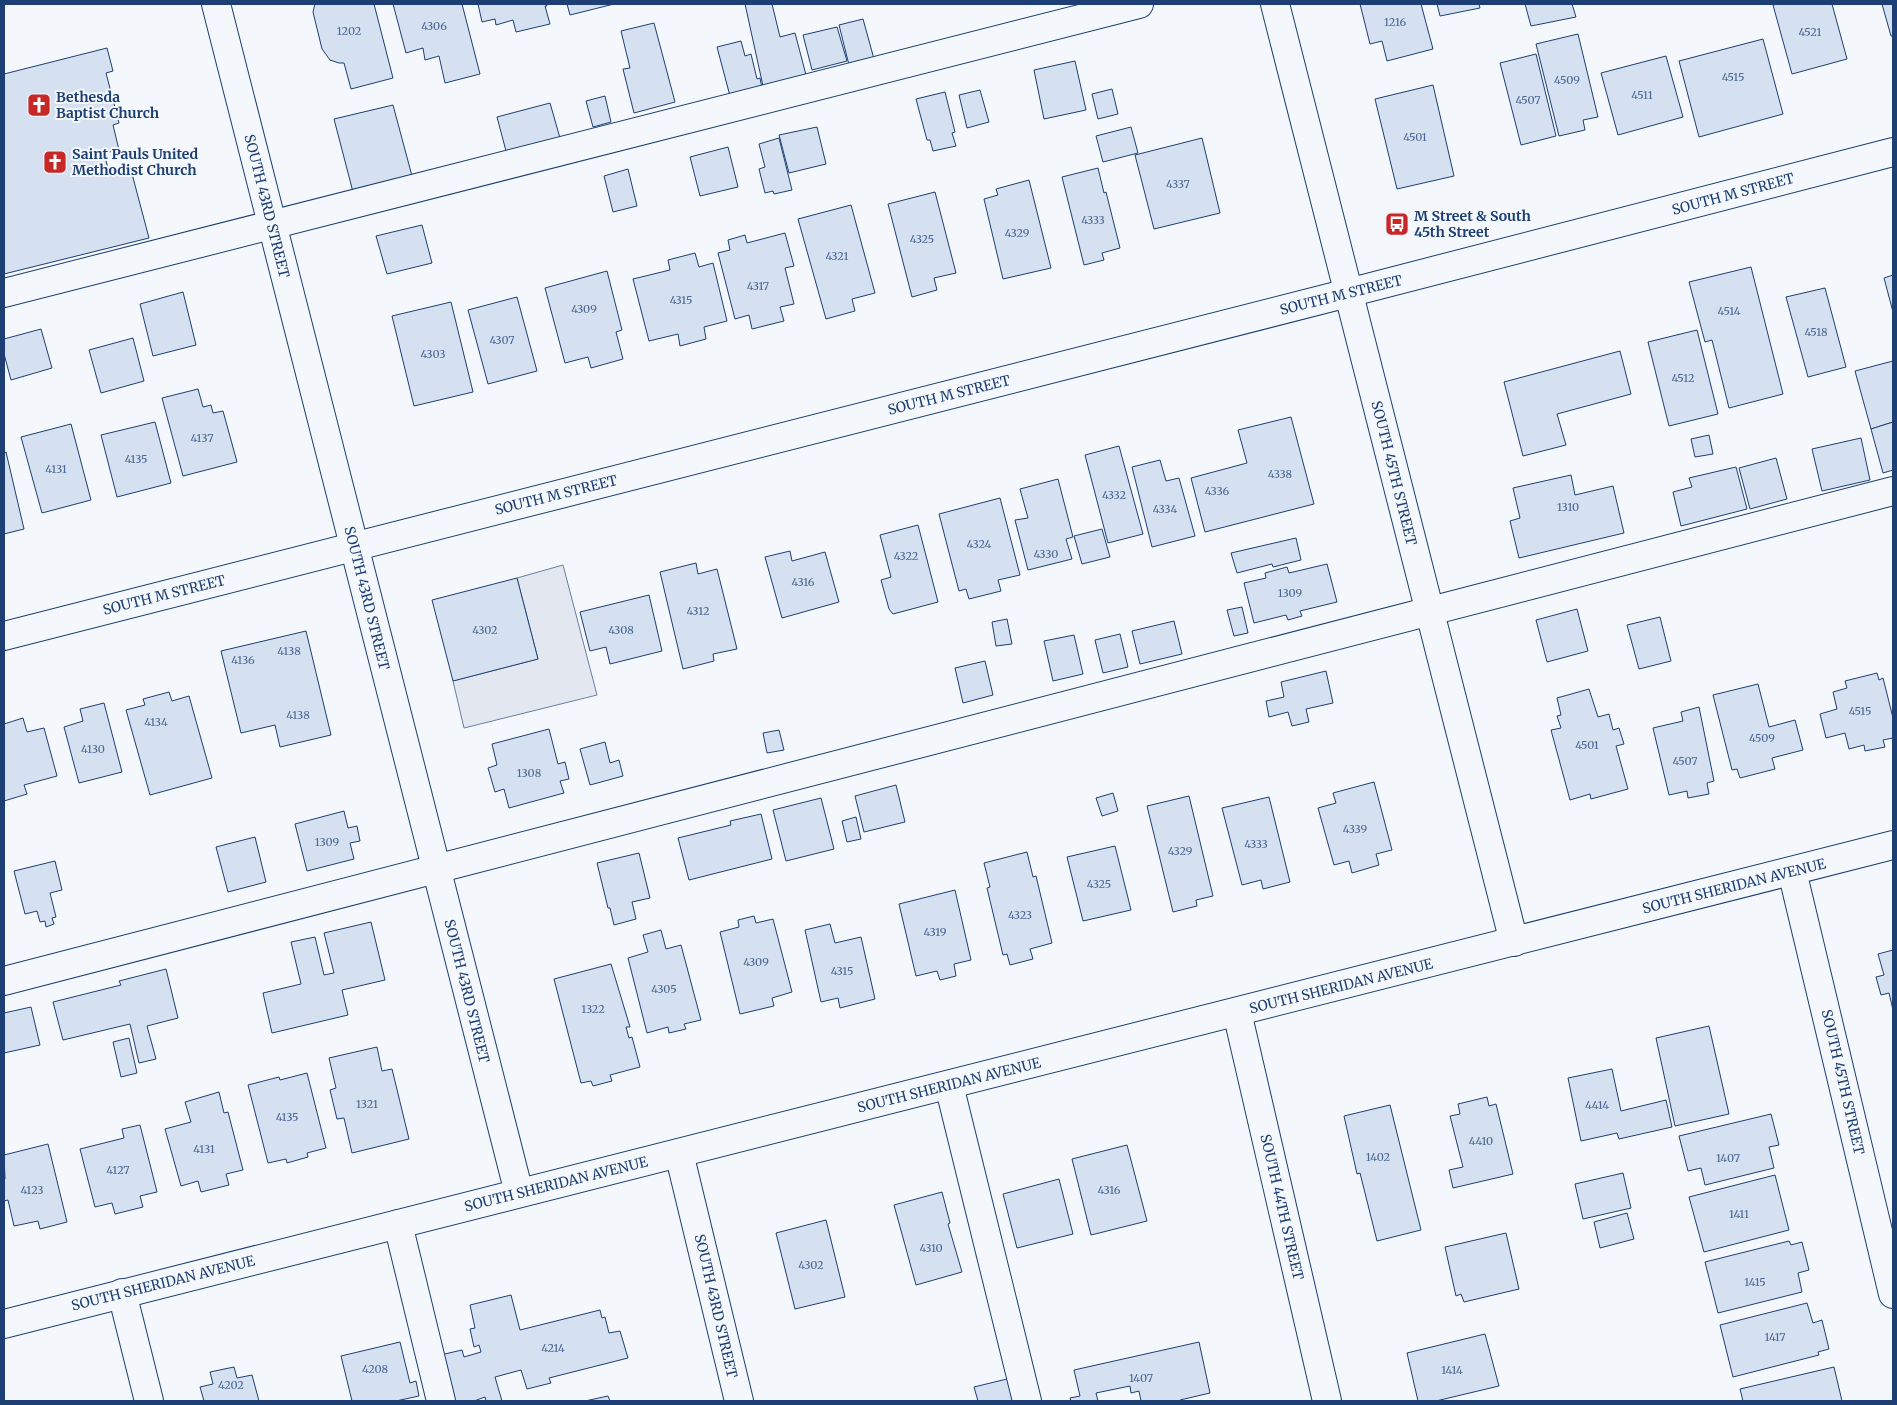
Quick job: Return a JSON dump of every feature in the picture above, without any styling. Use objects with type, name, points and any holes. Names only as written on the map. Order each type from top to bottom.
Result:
[{"type":"street","name":"SOUTH 43RD STREET","points":[[216,4],[519,1193]]},
{"type":"street","points":[[4,293],[1139,4]]},
{"type":"street","name":"SOUTH 45TH STREET","points":[[1275,4],[1514,942]]},
{"type":"street","name":"SOUTH M STREET","points":[[4,636],[1348,294],[1893,152]]},
{"type":"street","points":[[4,980],[1893,491]]},
{"type":"street","name":"SOUTH SHERIDAN AVENUE","points":[[4,1324],[1893,845]]},
{"type":"street","name":"SOUTH 45TH STREET","points":[[1792,871],[1893,1294]]},
{"type":"street","name":"SOUTH 44TH STREET","points":[[1237,1012],[1327,1401]]},
{"type":"street","points":[[950,1085],[1027,1401]]},
{"type":"street","name":"SOUTH 43RD STREET","points":[[679,1153],[739,1401]]},
{"type":"street","points":[[398,1224],[441,1401]]},
{"type":"street","points":[[122,1294],[149,1401]]},
{"type":"shaded area","points":[[563,565],[597,695],[464,728],[453,681],[538,659],[517,578]]},
{"type":"building","points":[[315,4],[374,4],[393,78],[351,89],[344,63],[330,60],[322,49],[313,12]]},
{"type":"building","points":[[393,4],[462,4],[480,74],[445,83],[439,56],[425,60],[423,48],[406,53]]},
{"type":"building","points":[[478,4],[546,4],[550,24],[516,32],[513,20],[496,25],[495,19],[482,22]]},
{"type":"building","points":[[567,4],[614,4],[570,15]]},
{"type":"building","points":[[745,4],[772,4],[780,37],[795,33],[806,75],[763,86]]},
{"type":"building","points":[[1360,4],[1421,4],[1433,49],[1387,61],[1382,41],[1370,44]]},
{"type":"building","points":[[1437,4],[1479,4],[1480,8],[1440,16]]},
{"type":"building","points":[[1525,4],[1572,4],[1576,17],[1531,26]]},
{"type":"building","points":[[1832,4],[1847,59],[1792,74],[1773,5]]},
{"type":"building","points":[[1882,4],[1893,4],[1893,36],[1891,36]]},
{"type":"building","points":[[863,19],[874,59],[849,65],[839,25]]},
{"type":"building","points":[[654,23],[675,102],[634,113],[623,69],[630,68],[621,31]]},
{"type":"building","points":[[837,27],[847,61],[812,70],[803,35]]},
{"type":"building","points":[[1578,34],[1598,117],[1583,120],[1585,130],[1559,136],[1536,44]]},
{"type":"building","points":[[1763,39],[1783,114],[1699,137],[1679,61]]},
{"type":"building","points":[[741,41],[745,56],[751,54],[757,79],[760,78],[762,88],[730,96],[717,47]]},
{"type":"building","name":"Saint Pauls United Methodist Church","points":[[107,48],[113,71],[106,73],[119,123],[113,125],[119,150],[104,153],[110,176],[131,170],[149,238],[4,274],[4,74]]},
{"type":"building","points":[[1536,54],[1556,136],[1521,145],[1500,63]]},
{"type":"building","points":[[1666,56],[1683,117],[1618,135],[1601,73]]},
{"type":"building","points":[[1075,61],[1086,110],[1044,119],[1034,70]]},
{"type":"building","points":[[1433,85],[1454,176],[1397,189],[1375,99]]},
{"type":"building","points":[[1112,89],[1118,114],[1098,119],[1092,94]]},
{"type":"building","points":[[980,90],[989,122],[967,128],[959,95]]},
{"type":"building","points":[[945,92],[955,132],[952,133],[956,146],[933,151],[930,140],[927,140],[916,99]]},
{"type":"building","points":[[605,96],[611,122],[593,127],[586,101]]},
{"type":"building","points":[[550,103],[560,138],[506,151],[497,117]]},
{"type":"building","points":[[393,105],[412,176],[353,192],[334,119]]},
{"type":"building","points":[[817,127],[826,164],[789,173],[779,135]]},
{"type":"building","points":[[1131,127],[1138,153],[1103,162],[1096,136]]},
{"type":"building","points":[[779,138],[792,190],[774,194],[773,191],[765,193],[759,169],[765,167],[759,144]]},
{"type":"building","points":[[1202,138],[1220,213],[1154,229],[1135,155]]},
{"type":"building","points":[[728,147],[738,187],[700,196],[690,157]]},
{"type":"building","points":[[1098,168],[1120,248],[1102,253],[1104,260],[1084,265],[1062,177]]},
{"type":"building","points":[[628,169],[637,206],[613,212],[604,176]]},
{"type":"building","points":[[1029,180],[1051,268],[1003,279],[984,199],[998,195],[996,189]]},
{"type":"building","points":[[935,192],[956,273],[934,278],[937,290],[912,297],[888,204]]},
{"type":"building","points":[[851,205],[875,293],[852,299],[855,311],[826,319],[798,219]]},
{"type":"building","points":[[422,225],[432,263],[387,274],[376,236]]},
{"type":"building","points":[[785,233],[794,266],[785,268],[794,304],[780,307],[784,321],[752,329],[749,315],[735,319],[718,253],[730,250],[728,240],[745,235],[747,243]]},
{"type":"building","points":[[695,253],[699,267],[713,263],[727,321],[704,327],[706,339],[680,346],[678,334],[649,341],[633,279],[670,270],[668,260]]},
{"type":"building","points":[[1751,267],[1783,394],[1729,408],[1712,340],[1705,342],[1689,282]]},
{"type":"building","points":[[607,271],[622,330],[616,332],[623,359],[591,368],[588,357],[565,363],[545,288]]},
{"type":"building","points":[[1893,275],[1893,312],[1884,278]]},
{"type":"building","points":[[1825,288],[1846,367],[1808,377],[1786,297]]},
{"type":"building","points":[[183,292],[196,345],[153,356],[140,304]]},
{"type":"building","points":[[517,297],[537,371],[488,384],[468,310]]},
{"type":"building","points":[[451,302],[473,392],[414,406],[392,316]]},
{"type":"building","points":[[41,329],[52,368],[11,380],[4,354],[4,339]]},
{"type":"building","points":[[1697,330],[1718,414],[1669,426],[1648,342]]},
{"type":"building","points":[[133,338],[144,381],[101,393],[89,350]]},
{"type":"building","points":[[1620,351],[1631,394],[1557,414],[1566,445],[1523,456],[1504,382]]},
{"type":"building","points":[[1893,361],[1893,422],[1871,429],[1855,371]]},
{"type":"building","points":[[198,389],[203,407],[211,405],[213,413],[223,411],[237,462],[183,476],[162,398]]},
{"type":"building","points":[[1291,417],[1314,504],[1205,532],[1191,478],[1247,463],[1238,430]]},
{"type":"building","points":[[155,422],[171,483],[117,497],[101,435]]},
{"type":"building","points":[[1893,422],[1893,470],[1883,473],[1871,429]]},
{"type":"building","points":[[71,424],[91,500],[42,513],[21,437]]},
{"type":"building","points":[[1709,435],[1713,454],[1695,457],[1691,439]]},
{"type":"building","points":[[1861,438],[1870,480],[1822,491],[1812,449]]},
{"type":"building","points":[[1119,446],[1143,534],[1108,543],[1085,455]]},
{"type":"building","points":[[6,452],[24,529],[4,534],[4,453]]},
{"type":"building","points":[[1776,458],[1787,499],[1750,509],[1739,468]]},
{"type":"building","points":[[1160,460],[1166,481],[1179,478],[1195,536],[1152,547],[1132,467]]},
{"type":"building","points":[[1736,467],[1747,509],[1681,526],[1673,492],[1692,487],[1689,478]]},
{"type":"building","points":[[1571,475],[1575,495],[1613,486],[1624,533],[1519,558],[1510,521],[1520,518],[1513,488]]},
{"type":"building","points":[[1058,479],[1073,537],[1066,539],[1072,559],[1028,570],[1015,520],[1028,518],[1020,489]]},
{"type":"building","points":[[1000,498],[1020,575],[998,580],[1001,591],[969,599],[966,589],[959,591],[939,514]]},
{"type":"building","points":[[918,525],[938,602],[893,614],[889,609],[881,580],[891,577],[880,535]]},
{"type":"building","points":[[1102,529],[1110,557],[1082,564],[1074,536]]},
{"type":"building","points":[[1296,538],[1301,560],[1273,567],[1272,564],[1237,573],[1231,553]]},
{"type":"building","points":[[790,551],[792,561],[825,552],[839,602],[782,618],[765,557]]},
{"type":"building","points":[[696,563],[698,574],[717,569],[737,649],[713,654],[714,661],[683,669],[660,572]]},
{"type":"building","points":[[1327,564],[1337,602],[1300,611],[1302,616],[1288,620],[1286,615],[1254,623],[1244,583],[1266,578],[1265,573],[1287,567],[1289,573]]},
{"type":"building","points":[[517,578],[538,659],[453,681],[432,600]]},
{"type":"building","points":[[649,595],[662,651],[610,664],[606,647],[590,651],[580,612]]},
{"type":"building","points":[[1242,607],[1248,633],[1234,636],[1227,610]]},
{"type":"building","points":[[1577,609],[1588,651],[1547,662],[1536,620]]},
{"type":"building","points":[[1660,617],[1671,661],[1639,669],[1627,625]]},
{"type":"building","points":[[1007,619],[1012,644],[996,646],[992,622]]},
{"type":"building","points":[[1174,621],[1182,654],[1140,664],[1132,631]]},
{"type":"building","points":[[306,631],[331,735],[280,747],[275,725],[241,733],[221,651]]},
{"type":"building","points":[[1120,634],[1128,667],[1103,673],[1095,640]]},
{"type":"building","points":[[1074,635],[1083,674],[1053,681],[1044,641]]},
{"type":"building","points":[[985,661],[993,695],[963,703],[955,668]]},
{"type":"building","points":[[1326,671],[1333,703],[1306,709],[1309,722],[1292,726],[1288,712],[1269,717],[1266,701],[1284,697],[1281,682]]},
{"type":"building","points":[[1877,673],[1879,680],[1883,678],[1893,718],[1893,738],[1883,740],[1885,747],[1865,751],[1864,745],[1849,749],[1845,733],[1826,738],[1820,714],[1837,709],[1833,692],[1847,688],[1845,681]]},
{"type":"building","points":[[1758,684],[1769,727],[1795,720],[1803,750],[1772,758],[1775,769],[1740,778],[1737,769],[1732,770],[1713,695]]},
{"type":"building","points":[[1589,689],[1598,717],[1609,714],[1613,730],[1619,728],[1624,744],[1616,746],[1628,789],[1591,799],[1590,794],[1570,800],[1551,730],[1561,728],[1557,716],[1561,715],[1557,698]]},
{"type":"building","points":[[169,692],[172,701],[189,696],[212,778],[150,795],[126,710],[145,705],[143,699]]},
{"type":"building","points":[[104,703],[122,772],[79,783],[64,727],[83,721],[80,709]]},
{"type":"building","points":[[1699,707],[1714,781],[1707,783],[1709,794],[1688,798],[1687,791],[1669,795],[1653,728],[1683,721],[1681,712]]},
{"type":"building","points":[[23,718],[27,732],[44,728],[57,776],[24,785],[27,794],[4,801],[4,724]]},
{"type":"building","points":[[549,729],[558,764],[565,762],[569,779],[560,781],[564,793],[509,808],[504,789],[495,792],[488,768],[497,765],[492,744]]},
{"type":"building","points":[[779,730],[784,750],[767,753],[763,733]]},
{"type":"building","points":[[605,742],[610,763],[619,760],[623,776],[590,785],[580,749]]},
{"type":"building","points":[[1374,782],[1392,850],[1376,854],[1379,865],[1352,873],[1349,861],[1334,865],[1318,808],[1336,803],[1333,793]]},
{"type":"building","points":[[896,785],[905,822],[864,832],[855,796]]},
{"type":"building","points":[[1113,793],[1118,811],[1102,816],[1096,798]]},
{"type":"building","points":[[1189,796],[1213,896],[1196,900],[1197,906],[1173,912],[1147,806]]},
{"type":"building","points":[[1269,797],[1290,882],[1263,889],[1261,880],[1242,885],[1222,808]]},
{"type":"building","points":[[821,798],[834,849],[786,861],[773,810]]},
{"type":"building","points":[[344,811],[348,828],[357,826],[360,841],[350,843],[354,859],[307,871],[295,824]]},
{"type":"building","points":[[761,814],[772,859],[689,880],[678,838],[731,825],[730,821]]},
{"type":"building","points":[[856,817],[861,839],[847,842],[842,821]]},
{"type":"building","points":[[255,837],[266,882],[228,892],[216,847]]},
{"type":"building","points":[[1115,846],[1131,910],[1083,921],[1067,857]]},
{"type":"building","points":[[1027,852],[1033,877],[1036,876],[1052,943],[1030,949],[1033,959],[1010,965],[1007,954],[1003,955],[987,888],[990,887],[984,863]]},
{"type":"building","points":[[639,853],[650,898],[632,902],[636,919],[614,925],[597,863]]},
{"type":"building","points":[[55,861],[62,890],[50,893],[56,917],[52,918],[54,924],[46,927],[45,921],[40,922],[37,911],[25,914],[14,871]]},
{"type":"building","points":[[955,890],[971,960],[954,964],[956,976],[940,980],[937,971],[916,976],[899,904]]},
{"type":"building","points":[[754,916],[756,923],[773,919],[792,992],[772,998],[774,1006],[740,1014],[720,932],[739,927],[738,920]]},
{"type":"building","points":[[371,922],[385,980],[342,990],[348,1015],[272,1033],[263,993],[301,984],[291,942],[315,937],[324,975],[334,973],[324,933]]},
{"type":"building","points":[[830,924],[835,943],[861,937],[875,999],[840,1008],[838,998],[821,1002],[805,930]]},
{"type":"building","points":[[661,930],[666,949],[681,945],[701,1020],[684,1024],[686,1029],[669,1033],[668,1027],[647,1033],[628,958],[648,952],[643,935]]},
{"type":"building","points":[[1893,950],[1893,1010],[1889,993],[1881,995],[1876,977],[1884,975],[1878,954]]},
{"type":"building","points":[[611,964],[630,1027],[626,1027],[629,1038],[632,1037],[640,1067],[610,1075],[612,1081],[593,1086],[591,1081],[581,1083],[554,979]]},
{"type":"building","points":[[166,969],[178,1018],[147,1026],[156,1059],[139,1063],[130,1024],[63,1040],[53,1002],[121,985],[119,981]]},
{"type":"building","points":[[31,1007],[40,1045],[4,1053],[4,1013]]},
{"type":"building","points":[[1709,1026],[1729,1114],[1675,1126],[1656,1038]]},
{"type":"building","points":[[129,1038],[137,1073],[121,1077],[113,1042]]},
{"type":"building","points":[[377,1047],[382,1071],[392,1069],[409,1139],[352,1153],[344,1118],[337,1119],[330,1090],[336,1088],[329,1058]]},
{"type":"building","points":[[1612,1069],[1621,1111],[1666,1100],[1672,1127],[1619,1139],[1617,1133],[1581,1141],[1568,1078]]},
{"type":"building","points":[[307,1073],[326,1148],[307,1153],[308,1157],[287,1163],[286,1159],[268,1163],[248,1085],[279,1077],[280,1080]]},
{"type":"building","points":[[219,1092],[224,1113],[228,1112],[243,1170],[226,1174],[229,1185],[201,1192],[198,1181],[181,1186],[165,1129],[191,1122],[185,1102]]},
{"type":"building","points":[[1487,1097],[1489,1106],[1496,1104],[1513,1174],[1453,1188],[1449,1170],[1463,1167],[1450,1116],[1460,1114],[1458,1104]]},
{"type":"building","points":[[1390,1105],[1421,1230],[1377,1241],[1360,1173],[1357,1174],[1344,1116]]},
{"type":"building","points":[[1771,1114],[1779,1145],[1769,1147],[1774,1168],[1705,1185],[1701,1168],[1688,1171],[1679,1136]]},
{"type":"building","points":[[140,1125],[157,1192],[140,1196],[143,1207],[115,1214],[112,1203],[95,1207],[80,1149],[124,1138],[122,1129]]},
{"type":"building","points":[[48,1144],[67,1222],[40,1229],[38,1221],[14,1226],[8,1200],[4,1201],[4,1155]]},
{"type":"building","points":[[1127,1145],[1147,1221],[1091,1235],[1072,1159]]},
{"type":"building","points":[[1623,1173],[1631,1208],[1583,1219],[1575,1184]]},
{"type":"building","points":[[1775,1175],[1789,1230],[1704,1252],[1689,1197]]},
{"type":"building","points":[[1059,1179],[1073,1234],[1017,1248],[1003,1194]]},
{"type":"building","points":[[942,1192],[950,1223],[948,1224],[962,1272],[916,1285],[894,1205]]},
{"type":"building","points":[[1627,1213],[1634,1239],[1600,1248],[1594,1222]]},
{"type":"building","points":[[826,1220],[845,1297],[795,1309],[776,1233]]},
{"type":"building","points":[[1506,1233],[1519,1289],[1464,1302],[1461,1294],[1456,1296],[1445,1247]]},
{"type":"building","points":[[1789,1241],[1791,1245],[1802,1242],[1809,1270],[1798,1273],[1802,1292],[1718,1313],[1705,1262]]},
{"type":"building","points":[[511,1295],[520,1330],[600,1310],[602,1318],[605,1317],[609,1333],[620,1331],[628,1358],[549,1378],[551,1383],[527,1389],[521,1370],[495,1377],[502,1401],[486,1401],[485,1397],[474,1401],[448,1401],[436,1356],[462,1350],[464,1357],[481,1352],[479,1345],[474,1347],[470,1329],[475,1328],[470,1305]]},
{"type":"building","points":[[1807,1303],[1813,1323],[1822,1320],[1829,1349],[1818,1352],[1819,1355],[1733,1377],[1720,1325]]},
{"type":"building","points":[[1485,1334],[1499,1386],[1436,1401],[1418,1401],[1407,1353]]},
{"type":"building","points":[[400,1342],[410,1383],[416,1381],[419,1396],[396,1401],[352,1401],[341,1356]]},
{"type":"building","points":[[1199,1342],[1210,1393],[1180,1401],[1141,1401],[1139,1391],[1131,1393],[1130,1386],[1096,1393],[1098,1401],[1071,1401],[1070,1398],[1080,1396],[1074,1370]]},
{"type":"building","points":[[234,1367],[237,1378],[252,1375],[259,1401],[204,1401],[200,1387],[213,1384],[210,1372]]},
{"type":"building","points":[[1834,1367],[1842,1401],[1743,1401],[1740,1389]]},
{"type":"building","points":[[1011,1378],[1016,1401],[978,1401],[974,1387]]},
{"type":"building","points":[[608,1396],[610,1401],[585,1401]]},
{"type":"place","name":"Bethesda Baptist Church","points":[[39,105]]},
{"type":"place","name":"Saint Pauls United Methodist Church","points":[[55,162]]},
{"type":"place","name":"M Street & South 45th Street","points":[[1397,224]]}]
